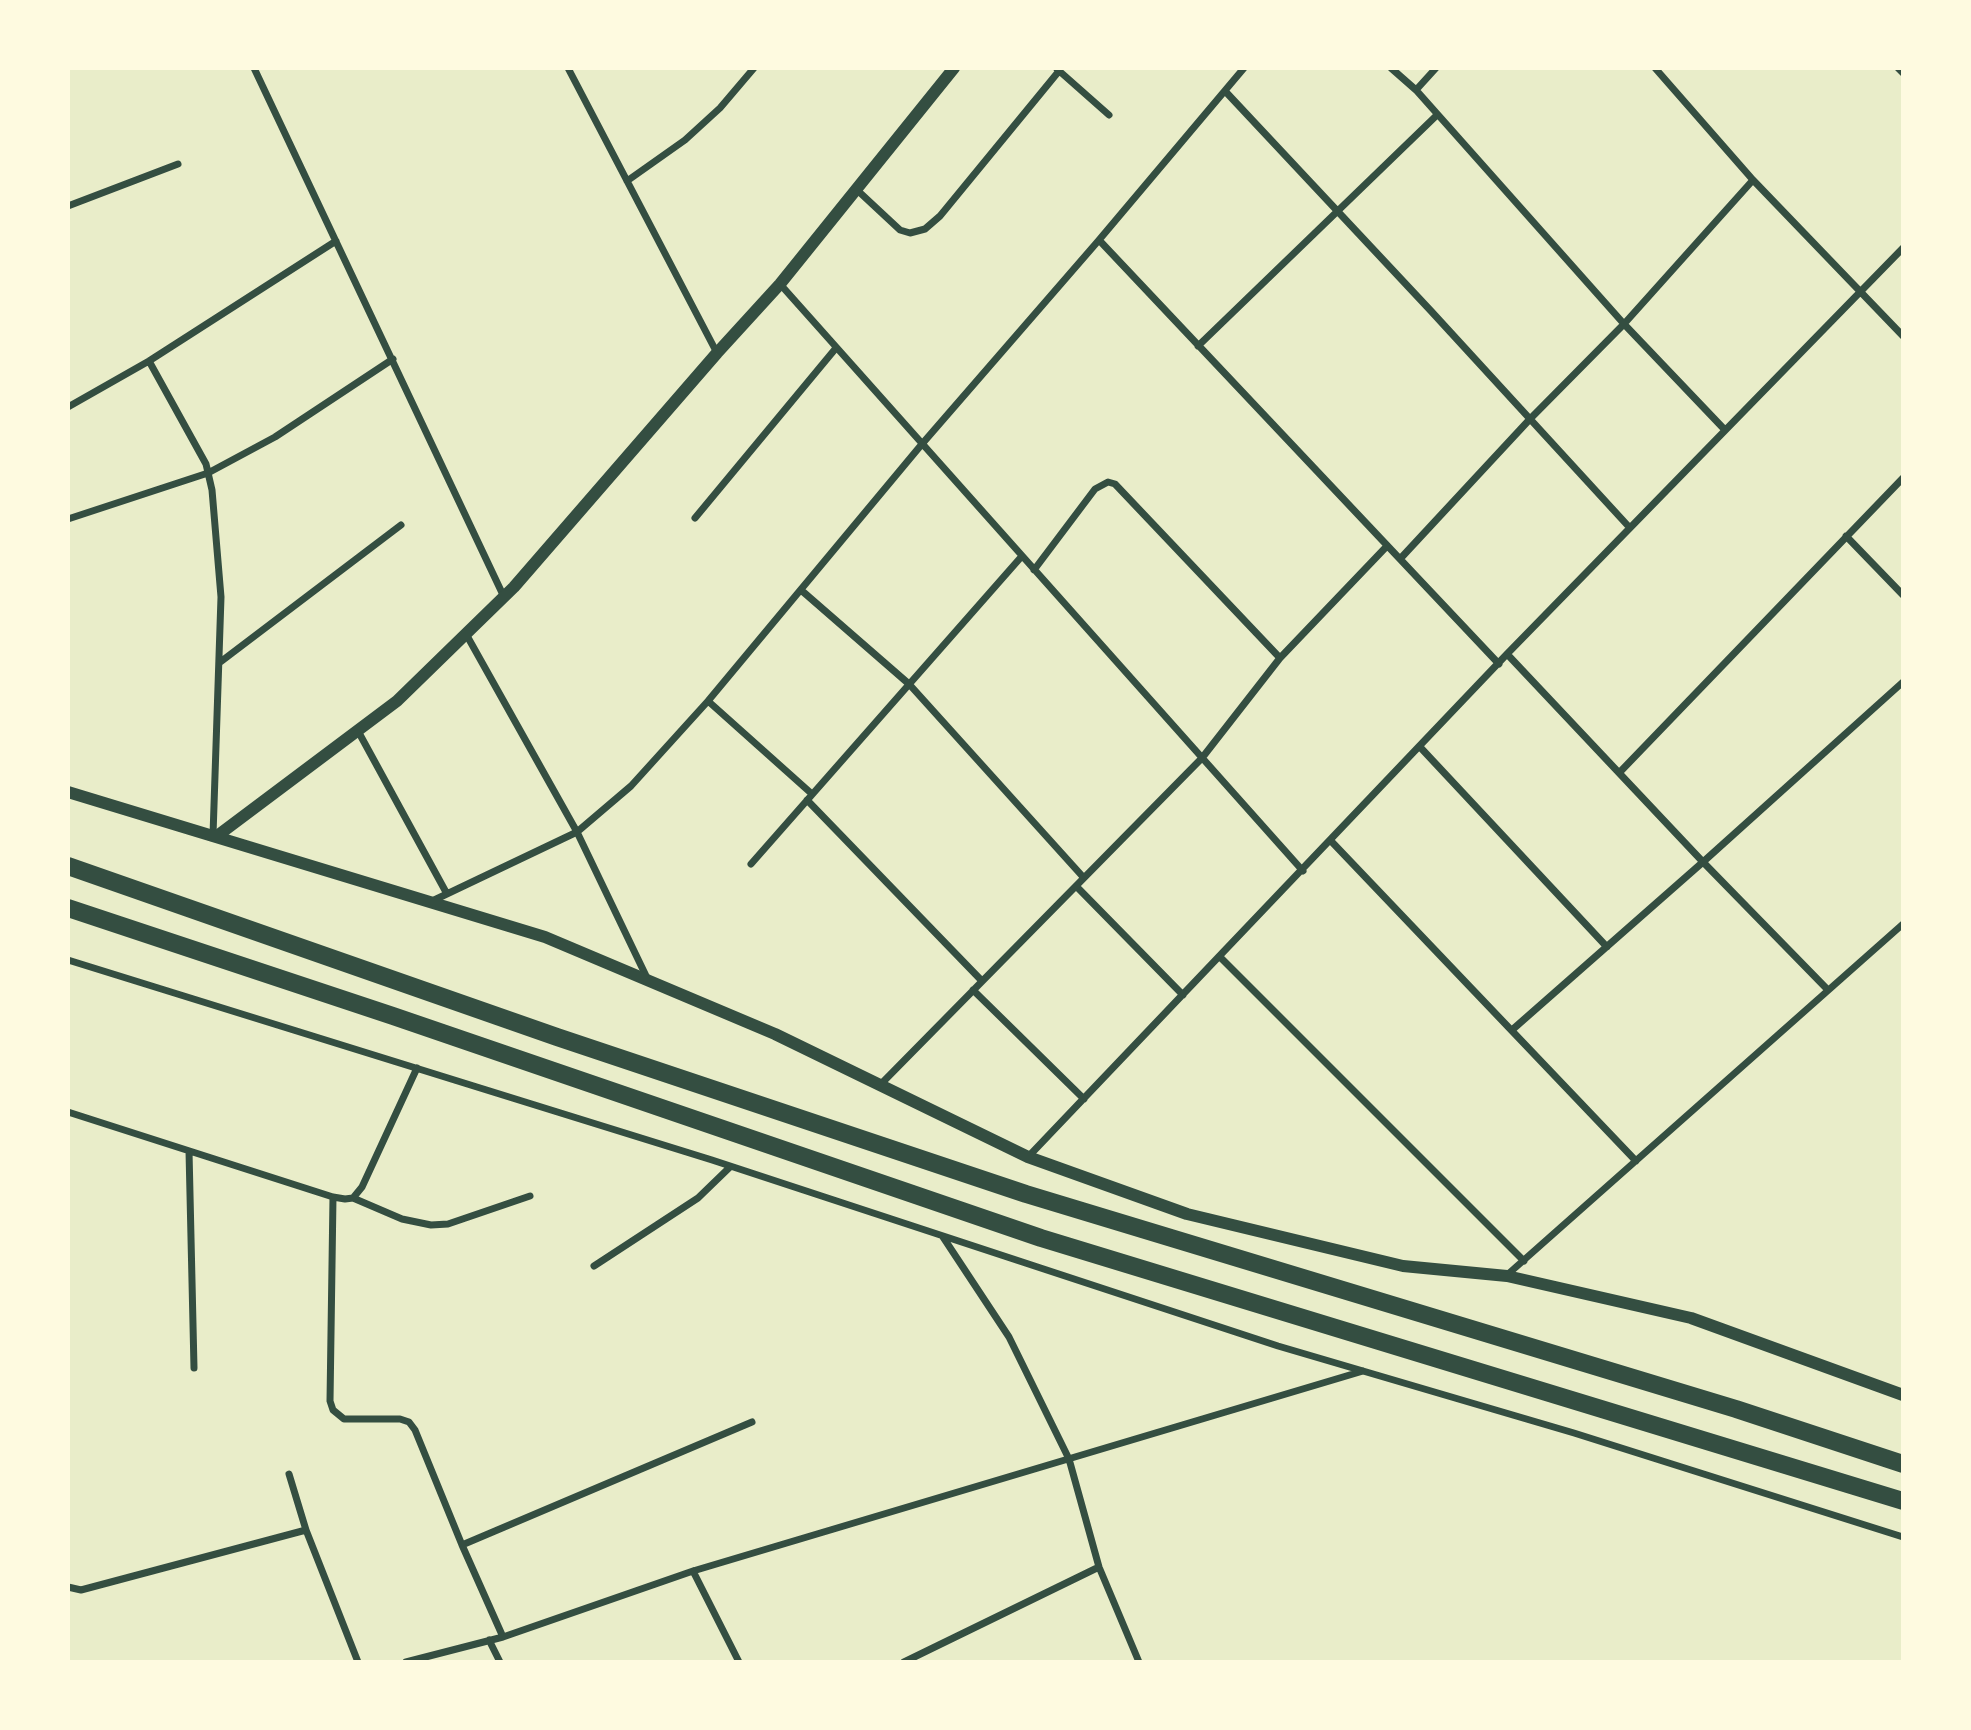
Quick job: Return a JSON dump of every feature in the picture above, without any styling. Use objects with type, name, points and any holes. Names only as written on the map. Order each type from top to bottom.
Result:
[{"type":"highway","points":[[68,866],[557,1037],[1026,1194],[1737,1409],[1903,1464]]},
{"type":"highway","points":[[68,908],[407,1020],[1041,1238],[1903,1501]]},
{"type":"street","points":[[254,68],[504,597]]},
{"type":"street","points":[[568,68],[717,353]]},
{"type":"street","points":[[627,181],[685,140],[720,108],[754,68]]},
{"type":"street","points":[[215,836],[397,701],[504,597],[780,284],[954,68]]},
{"type":"street","points":[[1391,68],[1416,90],[1624,324],[1725,430]]},
{"type":"street","points":[[1416,90],[1436,68]]},
{"type":"street","points":[[1656,68],[1753,180],[1903,336]]},
{"type":"street","points":[[1898,68],[1903,73]]},
{"type":"street","points":[[430,902],[577,832],[631,786],[708,701],[922,444],[1243,69]]},
{"type":"street","points":[[855,189],[900,230],[910,233],[925,229],[940,216],[1057,70],[1109,115]]},
{"type":"street","points":[[1225,91],[1630,528]]},
{"type":"street","points":[[1198,346],[1437,115]]},
{"type":"street","points":[[68,206],[178,164]]},
{"type":"street","points":[[1400,559],[1530,419],[1624,324],[1753,180]]},
{"type":"street","points":[[1099,240],[1499,664]]},
{"type":"street","points":[[68,407],[149,361],[336,241]]},
{"type":"street","points":[[1028,1157],[1507,654],[1903,248]]},
{"type":"street","points":[[780,284],[1303,871]]},
{"type":"street","points":[[695,518],[835,348]]},
{"type":"street","points":[[68,519],[208,473],[275,437],[393,359]]},
{"type":"street","points":[[149,361],[193,438],[208,473],[212,491],[221,597],[215,836]]},
{"type":"street","points":[[1619,773],[1903,478]]},
{"type":"street","points":[[1034,570],[1095,489],[1108,482],[1115,484],[1280,658]]},
{"type":"street","points":[[219,663],[401,525]]},
{"type":"street","points":[[1846,537],[1903,595]]},
{"type":"street","points":[[880,1085],[1202,758],[1280,658],[1387,546]]},
{"type":"street","points":[[751,864],[1022,556]]},
{"type":"street","points":[[801,590],[909,684],[1084,878]]},
{"type":"street","points":[[466,634],[577,832],[649,981]]},
{"type":"street","points":[[1507,654],[1828,990]]},
{"type":"street","points":[[1512,1030],[1903,682]]},
{"type":"street","points":[[708,701],[810,797],[982,981]]},
{"type":"street","points":[[358,731],[447,894]]},
{"type":"street","points":[[1420,747],[1607,947]]},
{"type":"street","points":[[68,792],[545,937],[775,1034],[1028,1157],[1187,1214],[1403,1266],[1507,1276],[1691,1318],[1903,1395]]},
{"type":"street","points":[[1331,841],[1636,1161]]},
{"type":"street","points":[[1076,886],[1183,996]]},
{"type":"street","points":[[1507,1276],[1903,923]]},
{"type":"street","points":[[1220,957],[1524,1261]]},
{"type":"street","points":[[68,960],[730,1167],[1278,1346],[1574,1433],[1903,1536]]},
{"type":"street","points":[[974,990],[1084,1099]]},
{"type":"street","points":[[353,1198],[362,1187],[417,1068]]},
{"type":"street","points":[[68,1112],[333,1197],[353,1198],[402,1219],[431,1225],[448,1224],[530,1196]]},
{"type":"street","points":[[189,1151],[194,1367]]},
{"type":"street","points":[[594,1266],[698,1198],[730,1167]]},
{"type":"street","points":[[333,1197],[330,1401],[333,1410],[344,1419],[386,1418],[409,1422],[415,1430],[502,1637]]},
{"type":"street","points":[[943,1236],[1009,1337],[1069,1459],[1099,1567],[1139,1662]]},
{"type":"street","points":[[406,1662],[502,1637],[693,1571],[1364,1371]]},
{"type":"street","points":[[462,1545],[751,1422]]},
{"type":"street","points":[[289,1474],[306,1530],[358,1662]]},
{"type":"street","points":[[68,1587],[81,1590],[306,1530]]},
{"type":"street","points":[[904,1662],[1099,1567]]},
{"type":"street","points":[[693,1571],[740,1662]]},
{"type":"street","points":[[489,1640],[500,1662]]}]
